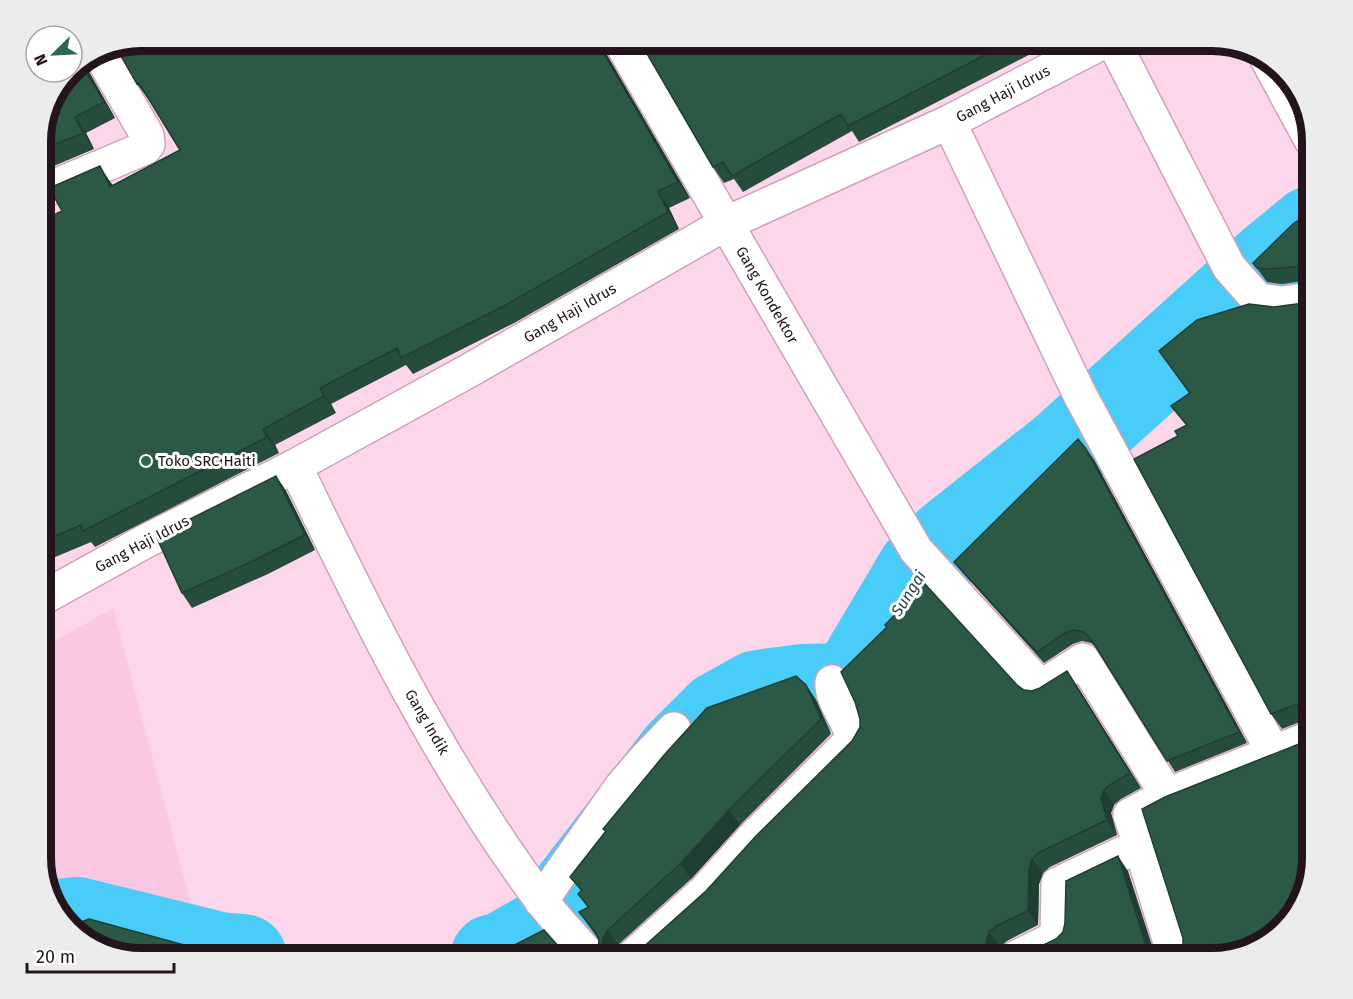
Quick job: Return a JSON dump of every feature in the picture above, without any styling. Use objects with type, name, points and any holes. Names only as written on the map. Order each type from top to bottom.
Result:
[{"type":"street","name":"Gang Kondektor","points":[[626,51],[916,550],[1041,687],[1083,660],[1167,795]]},
{"type":"street","name":"Gang Haji Idrus","points":[[51,593],[144,542],[295,466],[470,370],[725,224],[949,122],[1084,51]]},
{"type":"street","points":[[1119,51],[1229,267],[1258,300],[1282,303],[1302,300]]},
{"type":"street","points":[[51,188],[145,148],[148,144],[147,135],[103,60]]},
{"type":"street","points":[[1279,81],[1299,118]]},
{"type":"street","points":[[949,122],[1080,395],[1274,752]]},
{"type":"street","name":"Gang Indik","points":[[295,466],[370,620],[432,733],[476,804],[553,914],[582,948]]},
{"type":"street","points":[[642,948],[704,892],[753,838],[847,746],[852,738],[851,729],[832,686]]},
{"type":"street","points":[[553,914],[621,787],[674,729]]},
{"type":"street","points":[[1172,948],[1130,815],[1167,795],[1302,741]]},
{"type":"street","points":[[1035,948],[1057,937],[1058,884],[1140,845]]},
{"type":"shaded area","points":[[113,608],[202,948],[141,948],[112,943],[86,929],[73,917],[60,898],[51,864],[51,643]]},
{"type":"building","points":[[141,51],[602,51],[678,182],[658,191],[668,212],[504,306],[401,358],[397,348],[320,388],[324,396],[263,429],[267,437],[83,531],[81,525],[51,538],[51,216],[62,211],[51,192],[51,187],[100,166],[110,187],[180,150],[139,83],[137,84],[120,54]]},
{"type":"building","points":[[645,51],[993,51],[848,126],[841,114],[732,176],[723,162],[713,167]]},
{"type":"building","points":[[85,70],[104,102],[75,117],[83,133],[51,146],[54,117],[60,101],[72,84],[84,84]]},
{"type":"building","points":[[1302,218],[1302,266],[1257,268],[1253,263]]},
{"type":"building","points":[[1302,303],[1302,704],[1271,714],[1134,459],[1178,436],[1175,431],[1187,425],[1171,406],[1190,393],[1159,351],[1197,320],[1249,304],[1274,307]]},
{"type":"building","points":[[1078,439],[1086,449],[1239,732],[1167,761],[1091,639],[1084,632],[1074,630],[1065,633],[1037,652],[954,562]]},
{"type":"building","points":[[276,476],[305,535],[182,593],[156,536]]},
{"type":"building","points":[[925,584],[1024,690],[1032,691],[1040,688],[1067,671],[1130,773],[1104,790],[1101,798],[1107,820],[1040,852],[1032,859],[1029,869],[1028,911],[996,926],[989,932],[986,942],[987,948],[642,948],[706,891],[756,836],[852,741],[860,727],[860,719],[841,672],[887,627],[885,625]]},
{"type":"building","points":[[796,676],[806,685],[821,719],[729,810],[680,864],[608,930],[603,938],[602,948],[598,948],[599,940],[595,931],[579,912],[589,907],[578,894],[582,890],[570,877],[606,831],[603,829],[665,754],[707,708]]},
{"type":"building","points":[[1302,743],[1301,870],[1293,898],[1283,913],[1262,933],[1236,945],[1183,948],[1183,938],[1142,809],[1165,797]]},
{"type":"building","points":[[1118,856],[1147,948],[1037,948],[1056,939],[1063,932],[1066,881]]},
{"type":"building","points":[[89,919],[195,948],[129,947],[101,939],[79,923]]},
{"type":"building","points":[[544,930],[560,948],[509,948]]},
{"type":"waterway","name":"Sungai","points":[[517,948],[547,931],[570,907],[576,890],[681,754],[720,715],[758,694],[802,688],[843,687],[861,671],[921,570],[949,542],[1065,450],[1302,238]]},
{"type":"waterway","name":"Sungai","points":[[77,921],[187,948]]},
{"type":"place","name":"Toko SRC Haiti","points":[[146,461]]}]
